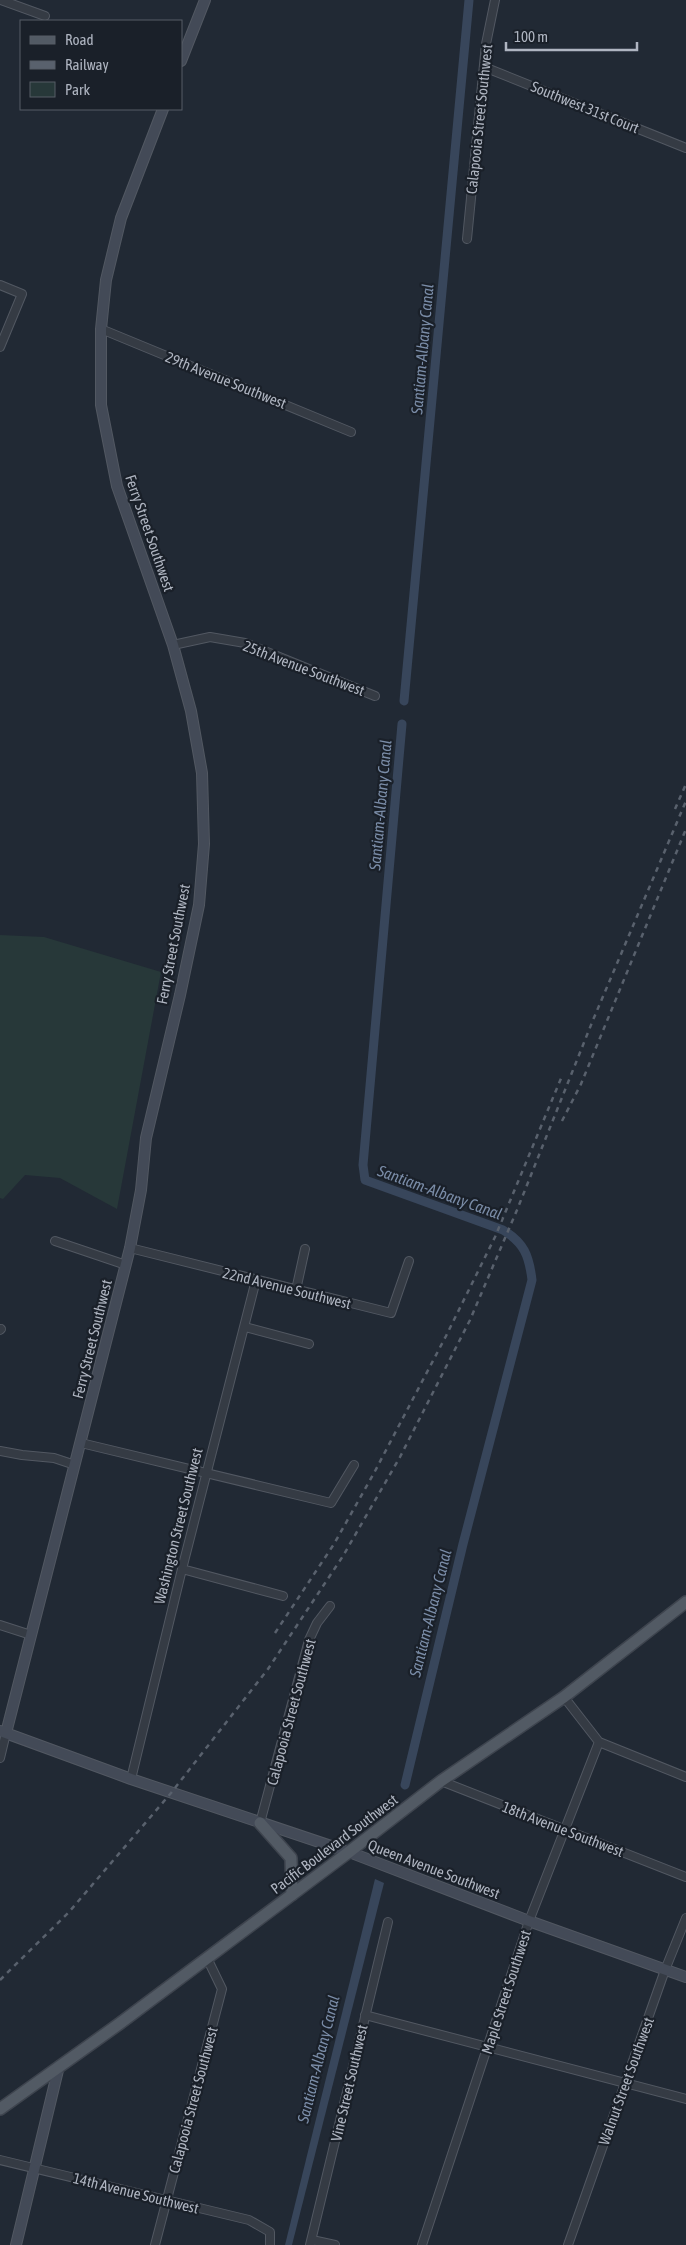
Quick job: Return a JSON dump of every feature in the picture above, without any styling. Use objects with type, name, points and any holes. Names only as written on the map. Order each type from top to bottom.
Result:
[{"type":"main road","name":"Pacific Boulevard Southwest","points":[[0,2109],[292,1895],[441,1781],[564,1698],[686,1602]]},
{"type":"main road","points":[[260,1823],[291,1858],[292,1895]]},
{"type":"street","points":[[2,0],[45,16]]},
{"type":"street","points":[[182,59],[205,0]]},
{"type":"street","name":"Calapooia Street Southwest","points":[[467,239],[484,67],[489,26],[495,0]]},
{"type":"street","name":"Southwest 31st Court","points":[[484,67],[686,148]]},
{"type":"street","name":"Ferry Street Southwest","points":[[0,1758],[3,1732],[31,1635],[130,1248],[141,1190],[146,1138],[199,905],[204,844],[202,773],[191,711],[173,645],[117,486],[101,404],[101,329],[106,280],[121,218],[163,110]]},
{"type":"street","points":[[0,285],[22,294],[0,347]]},
{"type":"street","name":"29th Avenue Southwest","points":[[101,329],[351,432]]},
{"type":"street","name":"25th Avenue Southwest","points":[[173,645],[210,637],[245,643],[376,696]]},
{"type":"street","points":[[55,1241],[126,1265]]},
{"type":"street","name":"22nd Avenue Southwest","points":[[130,1248],[391,1313],[409,1261]]},
{"type":"street","points":[[296,1290],[305,1249]]},
{"type":"street","name":"Washington Street Southwest","points":[[131,1779],[182,1569],[256,1280]]},
{"type":"street","points":[[245,1327],[309,1344]]},
{"type":"street","points":[[81,1442],[331,1503],[354,1465]]},
{"type":"street","points":[[0,1451],[54,1458],[75,1465]]},
{"type":"street","points":[[182,1569],[283,1596]]},
{"type":"street","name":"Calapooia Street Southwest","points":[[260,1823],[310,1640],[317,1623],[330,1606]]},
{"type":"street","points":[[0,1625],[31,1635]]},
{"type":"street","points":[[564,1698],[599,1742],[686,1777]]},
{"type":"street","name":"Queen Avenue Southwest","points":[[3,1732],[131,1779],[349,1852],[529,1921],[686,1977]]},
{"type":"street","name":"Maple Street Southwest","points":[[422,2245],[489,2047],[529,1921],[599,1742]]},
{"type":"street","name":"18th Avenue Southwest","points":[[441,1781],[686,1877]]},
{"type":"street","name":"Walnut Street Southwest","points":[[568,2245],[665,1970],[686,1918]]},
{"type":"street","name":"Vine Street Southwest","points":[[311,2242],[388,1922]]},
{"type":"street","name":"Calapooia Street Southwest","points":[[155,2245],[222,1989],[207,1958]]},
{"type":"street","points":[[365,2015],[686,2099]]},
{"type":"street","points":[[16,2245],[36,2169],[59,2066]]},
{"type":"street","name":"14th Avenue Southwest","points":[[0,2160],[249,2220],[270,2232],[270,2245]]},
{"type":"street","points":[[311,2242],[335,2245]]},
{"type":"green space","points":[[0,935],[44,937],[161,972],[117,1209],[60,1178],[25,1175],[3,1199],[0,1198]]},
{"type":"water","points":[[375,1879],[384,1883],[292,2245],[285,2245]]},
{"type":"waterway","name":"Santiam-Albany Canal","points":[[404,701],[469,0]]},
{"type":"waterway","name":"Santiam-Albany Canal","points":[[402,724],[363,1165],[365,1180],[503,1230],[516,1240],[524,1250],[532,1280],[463,1544],[405,1785]]},
{"type":"railway","points":[[675,809],[686,784]]},
{"type":"railway","points":[[0,1980],[69,1912],[171,1793],[268,1669],[343,1556],[400,1457],[470,1320],[517,1210],[593,1020],[686,801]]},
{"type":"railway","points":[[562,1121],[581,1084],[686,829]]},
{"type":"railway","points":[[275,1633],[334,1544],[374,1473],[446,1336],[495,1237],[562,1076]]}]
